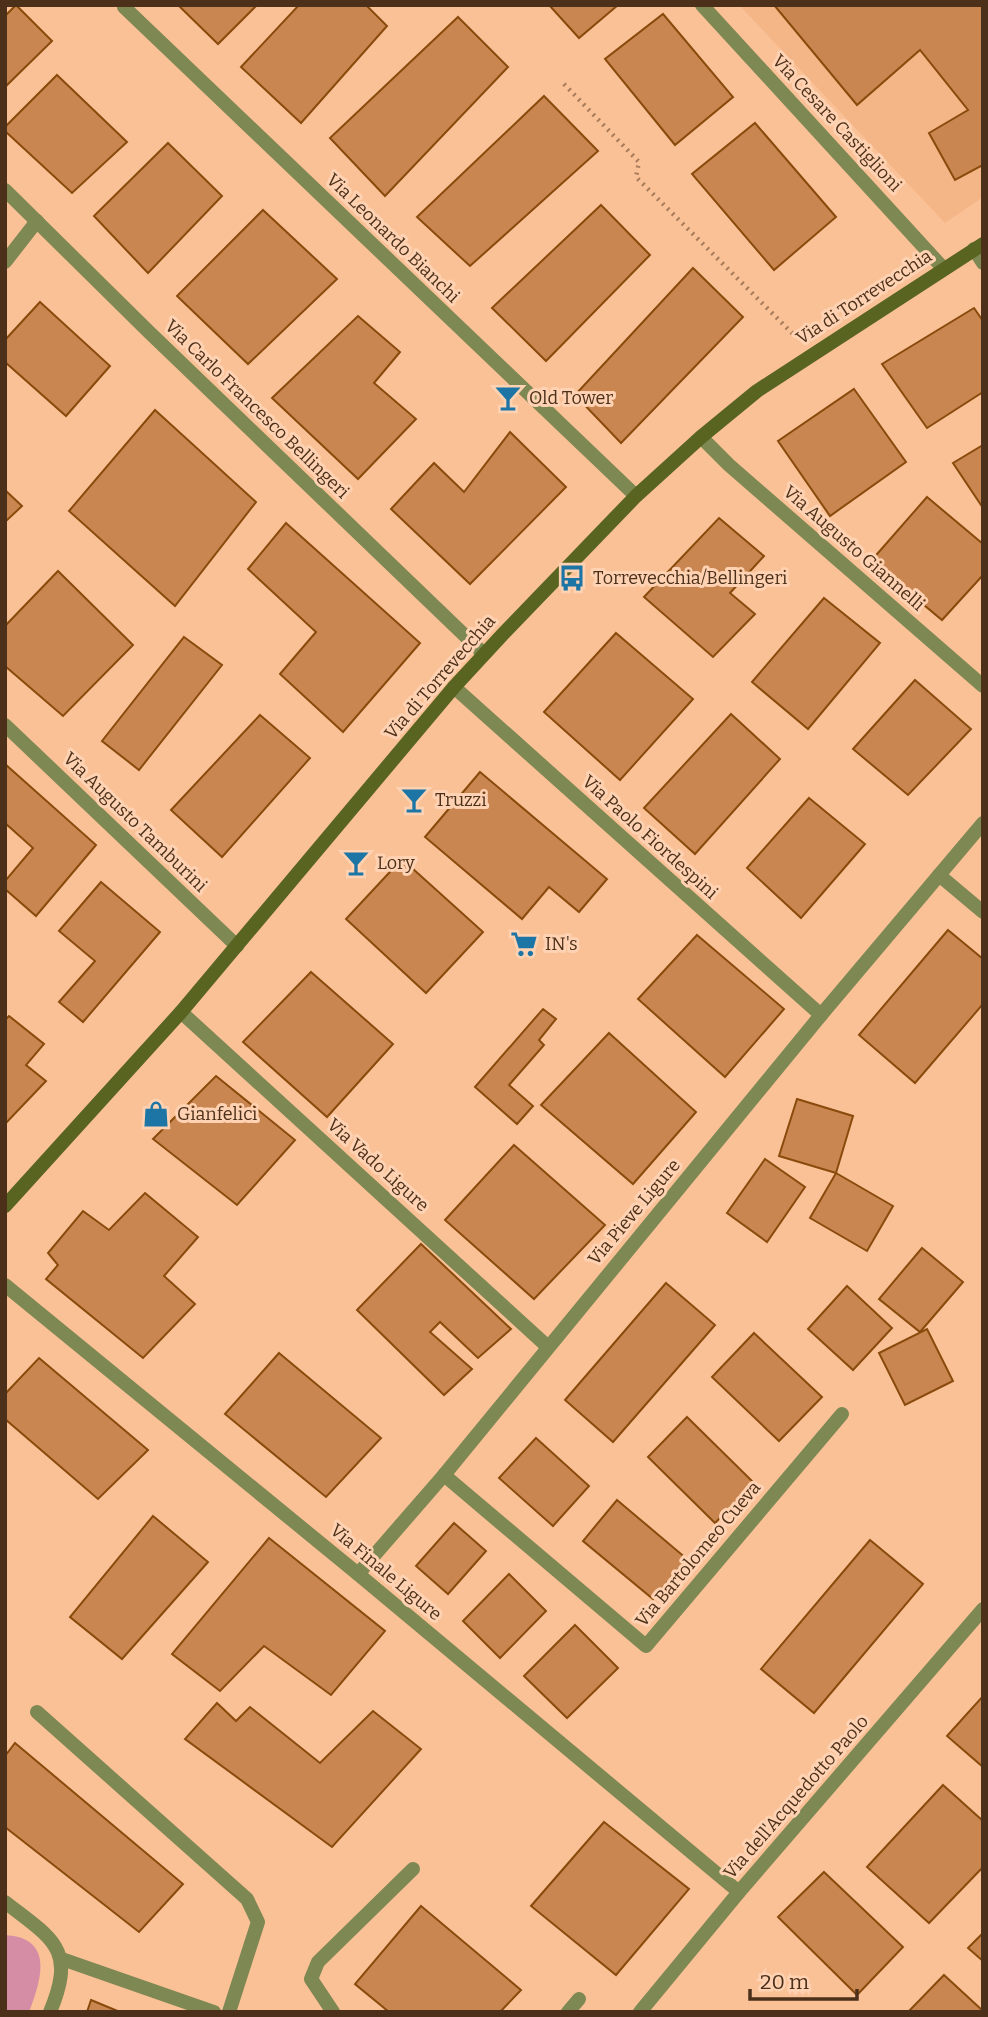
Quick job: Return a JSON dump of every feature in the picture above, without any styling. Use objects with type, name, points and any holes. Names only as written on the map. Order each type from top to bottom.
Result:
[{"type":"main road","name":"Via di Torrevecchia","points":[[5,1206],[181,1012],[454,687],[636,496],[749,398],[978,246]]},
{"type":"street","name":"Via Cesare Castiglioni","points":[[702,5],[943,268]]},
{"type":"street","name":"Via Leonardo Bianchi","points":[[124,7],[636,496]]},
{"type":"street","name":"Via Carlo Francesco Bellingeri","points":[[5,190],[484,654]]},
{"type":"street","points":[[5,262],[37,221]]},
{"type":"street","name":"Via di Torrevecchia","points":[[978,246],[983,264]]},
{"type":"street","name":"Via Augusto Giannelli","points":[[701,437],[729,465],[983,686]]},
{"type":"street","name":"Via Paolo Fiordespini","points":[[454,687],[821,1015]]},
{"type":"street","name":"Via Augusto Tamburini","points":[[5,725],[237,946]]},
{"type":"street","name":"Via Pieve Ligure","points":[[358,1574],[444,1475],[821,1015],[983,823]]},
{"type":"street","points":[[939,875],[983,912]]},
{"type":"street","name":"Via Vado Ligure","points":[[181,1012],[548,1347]]},
{"type":"street","name":"Via Finale Ligure","points":[[5,1284],[739,1892]]},
{"type":"street","name":"Via Bartolomeo Cueva","points":[[444,1475],[646,1646],[842,1414]]},
{"type":"street","name":"Via dell'Acquedotto Paolo","points":[[640,2012],[739,1892],[983,1609]]},
{"type":"street","points":[[37,1713],[247,1899],[258,1922],[229,2012]]},
{"type":"street","points":[[333,2012],[311,1979],[318,1962],[413,1869]]},
{"type":"street","points":[[5,1902],[45,1934],[60,1952],[62,1959],[59,1987],[50,2012]]},
{"type":"street","points":[[62,1959],[214,2012]]},
{"type":"street","points":[[568,2012],[579,1999]]},
{"type":"path","points":[[564,84],[639,162],[636,177],[785,323],[812,355]]},
{"type":"shaded area","points":[[739,5],[983,5],[983,197],[945,223]]},
{"type":"shaded area","points":[[5,1935],[21,1938],[32,1944],[38,1952],[40,1974],[29,2012],[5,2012]]},
{"type":"building","points":[[16,5],[52,41],[5,87],[5,16]]},
{"type":"building","points":[[178,5],[257,5],[218,44]]},
{"type":"building","points":[[299,5],[366,5],[387,26],[301,123],[241,67]]},
{"type":"building","points":[[549,5],[618,5],[579,38]]},
{"type":"building","points":[[774,5],[983,5],[983,165],[955,180],[929,133],[968,110],[920,50],[857,105]]},
{"type":"building","points":[[663,14],[733,97],[675,145],[605,59]]},
{"type":"building","points":[[458,17],[508,67],[385,196],[330,138]]},
{"type":"building","points":[[57,75],[127,142],[72,193],[5,131],[5,127]]},
{"type":"building","points":[[544,96],[598,151],[470,266],[417,217]]},
{"type":"building","points":[[755,123],[836,217],[774,270],[692,174]]},
{"type":"building","points":[[168,143],[222,196],[148,273],[94,216]]},
{"type":"building","points":[[601,205],[650,255],[546,361],[492,308]]},
{"type":"building","points":[[263,210],[337,279],[248,364],[177,296]]},
{"type":"building","points":[[693,268],[743,317],[621,443],[575,395]]},
{"type":"building","points":[[40,302],[110,366],[66,416],[5,362],[5,340]]},
{"type":"building","points":[[974,308],[983,321],[983,392],[927,428],[882,364]]},
{"type":"building","points":[[358,316],[400,352],[374,383],[416,419],[358,479],[272,398]]},
{"type":"building","points":[[854,389],[906,462],[830,516],[778,441]]},
{"type":"building","points":[[155,410],[256,502],[175,606],[69,511]]},
{"type":"building","points":[[510,432],[566,487],[470,584],[391,509],[434,463],[464,492]]},
{"type":"building","points":[[983,445],[983,508],[953,463]]},
{"type":"building","points":[[5,490],[22,506],[5,522]]},
{"type":"building","points":[[927,497],[983,544],[983,575],[942,620],[871,561]]},
{"type":"building","points":[[719,518],[764,556],[730,593],[755,614],[713,657],[644,597]]},
{"type":"building","points":[[286,523],[420,643],[343,732],[280,674],[316,632],[248,569]]},
{"type":"building","points":[[58,571],[133,645],[63,716],[5,666],[5,626]]},
{"type":"building","points":[[824,598],[880,643],[808,729],[752,682]]},
{"type":"building","points":[[616,633],[693,699],[620,780],[544,712]]},
{"type":"building","points":[[184,637],[222,665],[139,770],[102,741]]},
{"type":"building","points":[[915,680],[971,729],[908,795],[853,749]]},
{"type":"building","points":[[731,714],[780,759],[695,854],[644,808]]},
{"type":"building","points":[[260,715],[310,758],[222,857],[171,810]]},
{"type":"building","points":[[5,764],[96,845],[36,916],[5,889],[5,881],[33,848],[5,823]]},
{"type":"building","points":[[480,772],[607,879],[579,912],[549,887],[522,919],[425,837]]},
{"type":"building","points":[[809,798],[865,844],[801,918],[747,868]]},
{"type":"building","points":[[402,859],[483,932],[426,993],[346,919]]},
{"type":"building","points":[[101,882],[160,932],[83,1022],[59,1002],[95,961],[59,931]]},
{"type":"building","points":[[948,930],[983,959],[983,1004],[915,1083],[859,1035]]},
{"type":"building","points":[[697,935],[784,1009],[725,1077],[638,999]]},
{"type":"building","points":[[311,972],[393,1044],[327,1117],[243,1042]]},
{"type":"building","points":[[543,1009],[556,1019],[539,1040],[544,1045],[509,1085],[533,1106],[517,1124],[475,1087]]},
{"type":"building","points":[[9,1016],[44,1044],[26,1065],[46,1081],[5,1124],[5,1020]]},
{"type":"building","points":[[609,1033],[696,1112],[633,1184],[541,1105]]},
{"type":"building","points":[[216,1076],[295,1140],[237,1205],[153,1139]]},
{"type":"building","points":[[797,1099],[853,1116],[836,1173],[779,1156]]},
{"type":"building","points":[[514,1145],[605,1225],[534,1299],[445,1220]]},
{"type":"building","points":[[765,1159],[805,1187],[767,1242],[727,1213]]},
{"type":"building","points":[[836,1173],[893,1206],[867,1251],[810,1218]]},
{"type":"building","points":[[145,1193],[198,1237],[164,1276],[195,1304],[143,1358],[46,1279],[58,1265],[48,1253],[83,1211],[109,1230]]},
{"type":"building","points":[[421,1244],[511,1329],[478,1358],[440,1322],[430,1332],[472,1369],[444,1395],[357,1310]]},
{"type":"building","points":[[922,1248],[963,1282],[920,1332],[879,1299]]},
{"type":"building","points":[[666,1283],[715,1325],[613,1442],[565,1400]]},
{"type":"building","points":[[847,1286],[892,1328],[853,1370],[808,1329]]},
{"type":"building","points":[[927,1329],[953,1381],[905,1405],[879,1353]]},
{"type":"building","points":[[754,1333],[822,1397],[779,1441],[712,1377]]},
{"type":"building","points":[[279,1353],[381,1438],[326,1497],[225,1414]]},
{"type":"building","points":[[39,1358],[148,1450],[98,1499],[5,1419],[5,1394]]},
{"type":"building","points":[[687,1417],[754,1483],[715,1523],[648,1457]]},
{"type":"building","points":[[536,1438],[589,1486],[553,1526],[499,1478]]},
{"type":"building","points":[[617,1500],[687,1559],[653,1599],[583,1541]]},
{"type":"building","points":[[153,1516],[208,1562],[122,1659],[70,1617]]},
{"type":"building","points":[[454,1523],[486,1551],[448,1594],[416,1566]]},
{"type":"building","points":[[269,1538],[385,1631],[331,1695],[264,1646],[220,1691],[172,1654]]},
{"type":"building","points":[[870,1540],[923,1584],[814,1713],[761,1669]]},
{"type":"building","points":[[509,1574],[546,1611],[500,1658],[463,1621]]},
{"type":"building","points":[[575,1625],[618,1668],[567,1718],[524,1676]]},
{"type":"building","points":[[983,1696],[983,1767],[947,1736]]},
{"type":"building","points":[[217,1703],[236,1721],[250,1707],[320,1763],[373,1711],[421,1749],[332,1847],[185,1739]]},
{"type":"building","points":[[15,1743],[183,1884],[139,1932],[5,1827],[5,1756]]},
{"type":"building","points":[[943,1785],[983,1821],[983,1867],[929,1923],[867,1867]]},
{"type":"building","points":[[604,1822],[689,1889],[616,1975],[531,1906]]},
{"type":"building","points":[[824,1872],[903,1947],[857,1995],[778,1917]]},
{"type":"building","points":[[421,1906],[521,1990],[500,2012],[389,2012],[355,1984]]},
{"type":"building","points":[[983,1933],[983,1961],[968,1948]]},
{"type":"building","points":[[944,1975],[983,2011],[983,2012],[908,2012]]},
{"type":"building","points":[[91,2000],[120,2012],[87,2012]]},
{"type":"place","name":"Old Tower","points":[[508,398]]},
{"type":"place","name":"Torrevecchia/Bellingeri","points":[[572,578]]},
{"type":"place","name":"Truzzi","points":[[414,800]]},
{"type":"place","name":"Lory","points":[[356,863]]},
{"type":"place","name":"IN's","points":[[524,944]]},
{"type":"place","name":"Gianfelici","points":[[156,1114]]}]
